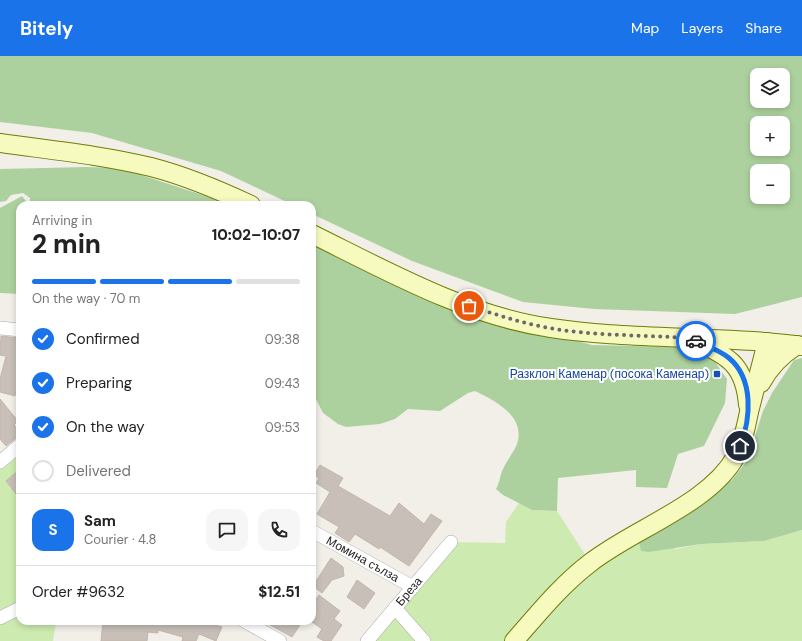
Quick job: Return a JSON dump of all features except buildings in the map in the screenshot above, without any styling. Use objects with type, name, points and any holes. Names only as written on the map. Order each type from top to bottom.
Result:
[{"type":"street","points":[[0,143],[113,159],[151,167],[192,179],[242,201]]},
{"type":"street","points":[[316,236],[396,275],[456,301],[509,319],[549,328],[584,332],[799,345]]},
{"type":"street","points":[[0,328],[16,330]]},
{"type":"street","points":[[689,338],[718,351],[730,359],[742,378],[747,390],[749,413]]},
{"type":"street","points":[[514,641],[552,597],[590,562],[624,539],[675,511],[722,476],[736,456],[744,435],[767,342]]},
{"type":"street","points":[[749,413],[768,371],[784,353],[799,345]]},
{"type":"street","points":[[0,462],[16,448]]},
{"type":"street","name":"Момина сълза","points":[[316,533],[413,587]]},
{"type":"street","name":"Бреза","points":[[367,641],[451,542]]},
{"type":"street","points":[[395,608],[424,641]]},
{"type":"street","points":[[0,618],[16,610]]},
{"type":"street","points":[[251,625],[280,641]]},
{"type":"green space","points":[[0,56],[802,56],[802,297],[735,314],[594,309],[523,302],[412,261],[316,216],[316,201],[285,201],[221,171],[92,133],[0,122]]},
{"type":"green space","points":[[86,167],[120,168],[221,201],[30,201],[30,198],[23,193],[11,195],[6,201],[0,202],[0,169]]},
{"type":"green space","points":[[22,196],[26,201],[16,201],[16,294],[0,293],[0,208]]},
{"type":"green space","points":[[316,244],[449,307],[592,345],[686,347],[713,359],[727,379],[725,403],[704,446],[678,454],[667,488],[636,487],[636,470],[558,478],[557,511],[532,510],[503,495],[496,489],[506,462],[517,444],[519,434],[513,418],[507,411],[492,400],[475,391],[468,393],[440,411],[408,409],[395,419],[380,424],[346,427],[338,424],[323,413],[316,399]]},
{"type":"green space","points":[[802,358],[802,530],[764,541],[701,544],[649,552],[641,551],[639,542],[732,480],[750,457],[763,411],[772,393],[794,360]]},
{"type":"green space","points":[[16,453],[16,625],[55,625],[53,641],[0,641],[0,467]]},
{"type":"green space","points":[[519,503],[532,510],[557,511],[590,562],[514,641],[367,641],[451,542],[505,543],[506,522]]},
{"type":"green space","points":[[802,530],[802,641],[521,641],[602,559],[643,534],[676,549],[701,544],[764,541]]},
{"type":"way so far","points":[[469,306],[509,319],[549,328],[584,332],[689,338],[696,341]]},
{"type":"place","name":"Разклон Каменар (посока Каменар)","points":[[717,374]]},
{"type":"route","points":[[696,341],[718,351],[730,359],[742,378],[747,390],[749,413],[740,446]]}]
